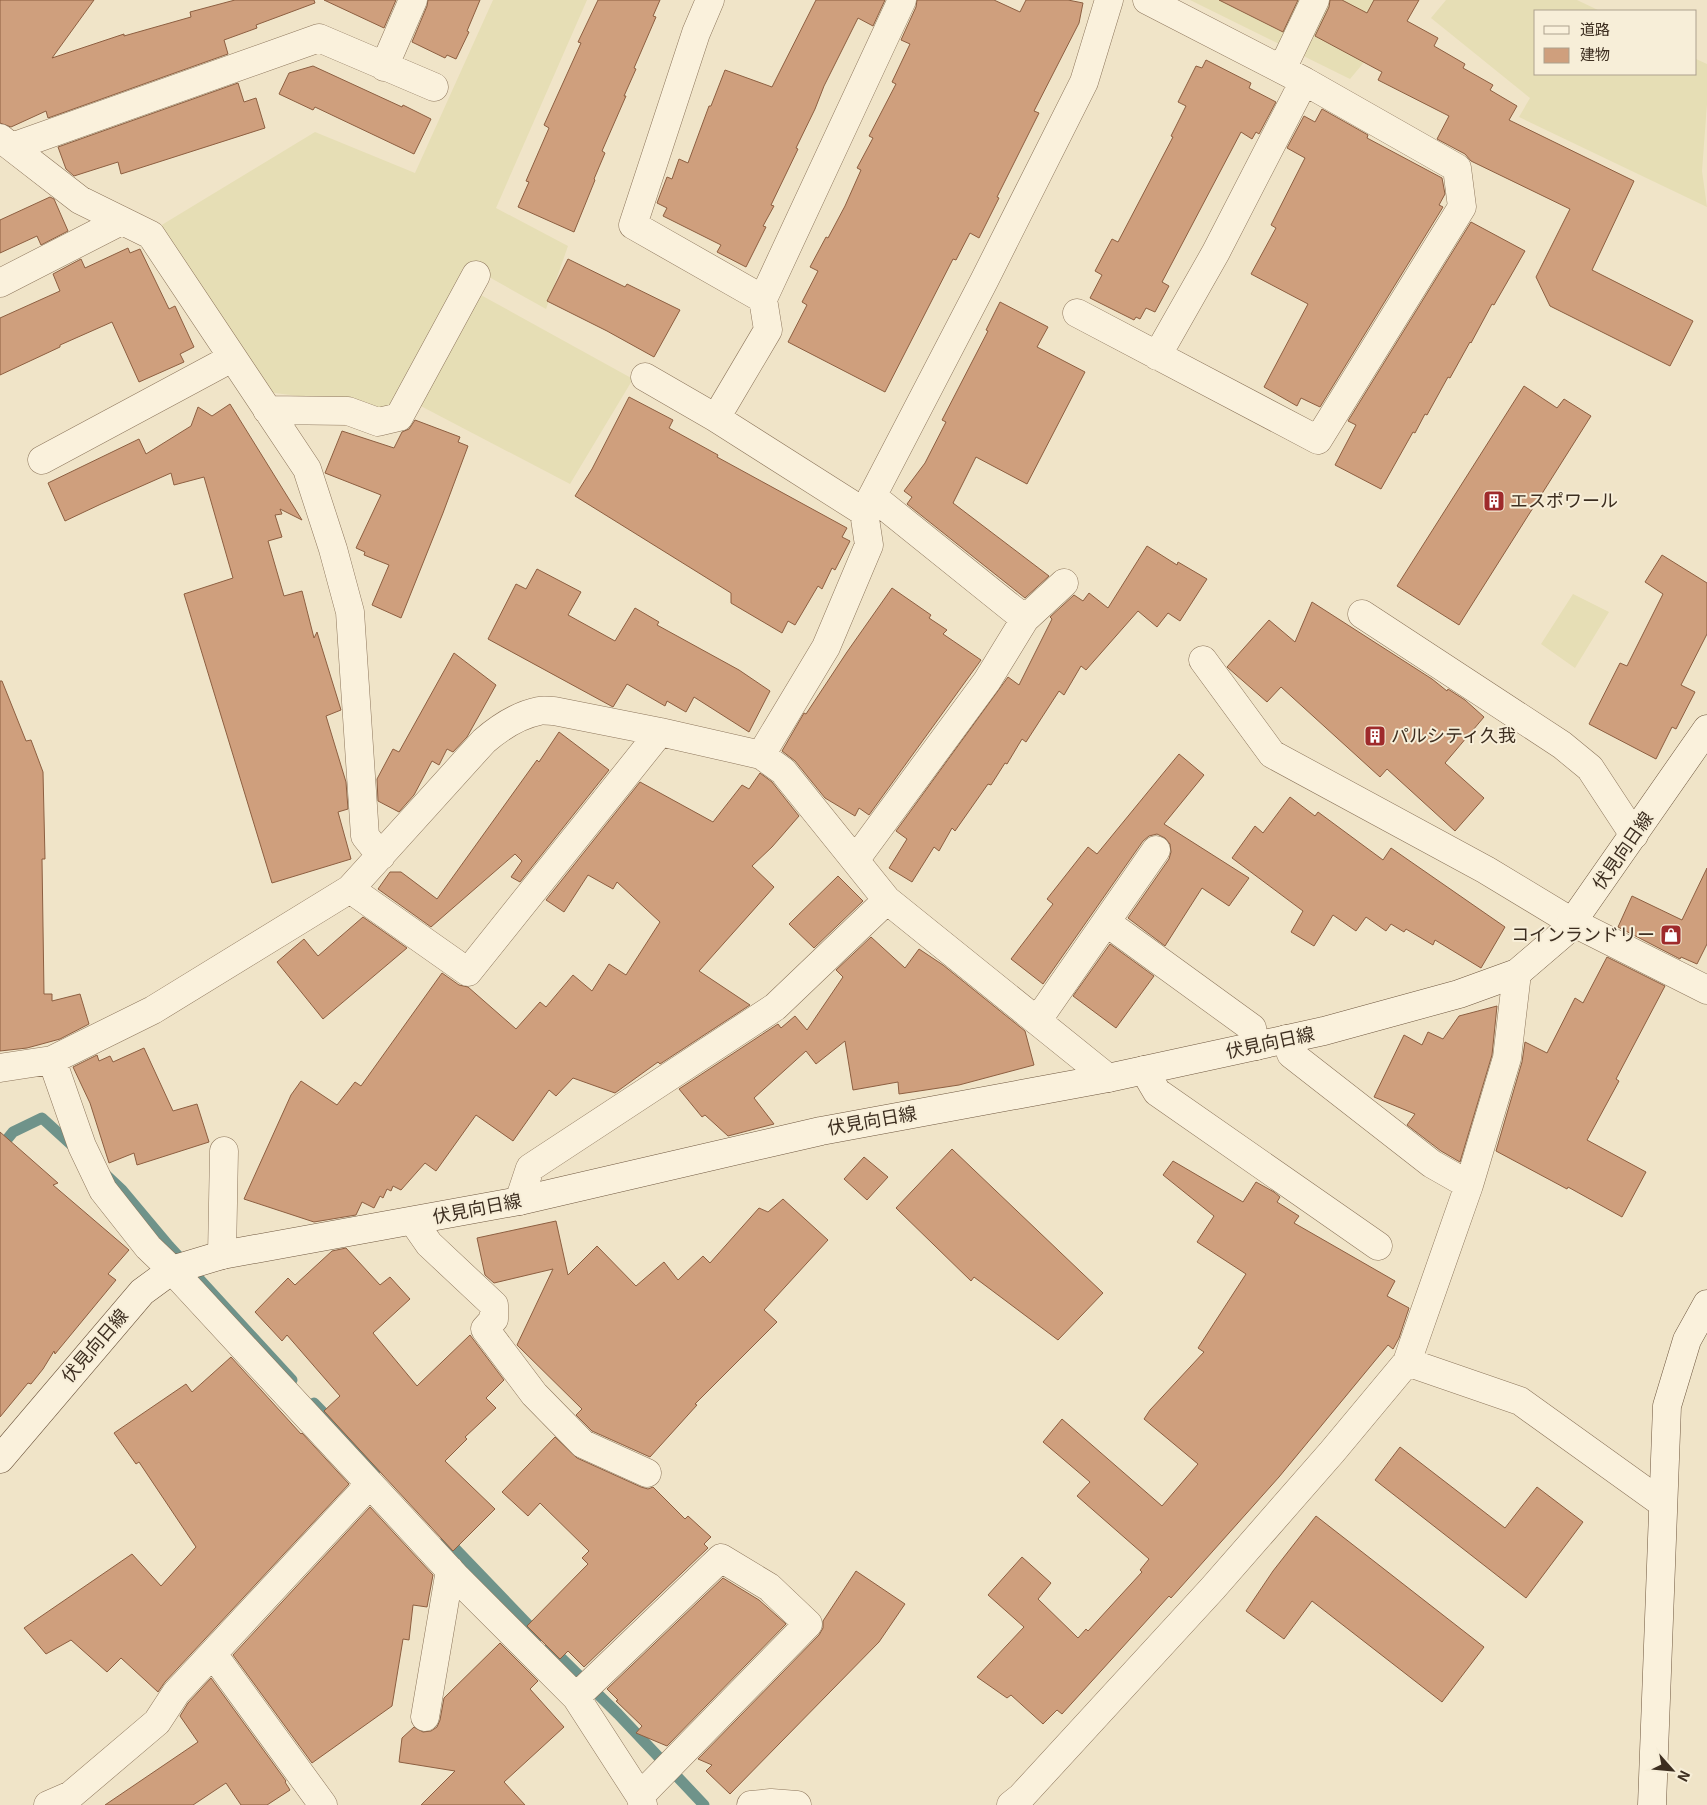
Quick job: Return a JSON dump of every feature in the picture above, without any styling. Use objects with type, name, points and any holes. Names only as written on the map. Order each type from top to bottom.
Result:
[{"type":"street","points":[[384,66],[413,0]]},
{"type":"street","points":[[710,0],[696,33],[633,225],[763,298]]},
{"type":"street","points":[[716,418],[768,330],[763,298],[902,0]]},
{"type":"street","points":[[1077,313],[1318,440],[1462,207],[1457,168],[1293,75],[1147,0]]},
{"type":"street","points":[[1157,356],[1216,252],[1293,75],[1315,0]]},
{"type":"street","points":[[761,755],[826,647],[869,544],[868,504],[984,281],[1084,82],[1107,1]]},
{"type":"street","points":[[6,143],[320,38],[434,87]]},
{"type":"street","points":[[6,143],[80,200],[152,235],[307,469],[333,549],[350,612],[365,836],[381,856]]},
{"type":"street","points":[[0,284],[121,221]]},
{"type":"street","points":[[267,410],[348,411],[378,422],[399,417],[476,275]]},
{"type":"street","points":[[42,460],[232,358]]},
{"type":"street","points":[[645,377],[868,504],[1026,620]]},
{"type":"street","points":[[856,859],[987,681],[1026,620],[1064,583]]},
{"type":"street","points":[[1362,614],[1562,744],[1590,768],[1634,835]]},
{"type":"street","points":[[1203,660],[1272,754],[1486,870],[1572,922],[1707,990]]},
{"type":"street","points":[[0,1068],[52,1060],[153,1010],[350,889],[484,741],[497,730],[515,721],[539,711],[554,711],[761,755],[783,771],[888,900],[1108,1078]]},
{"type":"street","name":"伏見向日線","points":[[0,1459],[142,1292],[173,1270],[213,1258],[519,1201],[820,1131],[1108,1078],[1324,1031],[1459,994],[1517,973],[1566,931],[1707,730]]},
{"type":"street","points":[[350,889],[468,972],[660,732]]},
{"type":"street","points":[[1037,1021],[1156,850]]},
{"type":"street","points":[[519,1201],[530,1168],[775,1007],[888,900]]},
{"type":"street","points":[[1106,922],[1252,1028],[1256,1046]]},
{"type":"street","points":[[1021,1802],[1214,1588],[1407,1362],[1469,1185],[1507,1058],[1517,973]]},
{"type":"street","points":[[1286,1039],[1291,1054],[1432,1164],[1469,1185]]},
{"type":"street","points":[[52,1060],[82,1146],[103,1190],[148,1247],[173,1270],[450,1570],[584,1690],[642,1800],[671,1764],[808,1624],[768,1587],[721,1558],[584,1690]]},
{"type":"street","points":[[1144,1070],[1157,1092],[1378,1246]]},
{"type":"street","points":[[213,1258],[224,1151]]},
{"type":"street","points":[[413,1221],[429,1244],[494,1306],[494,1319],[486,1329],[534,1394],[557,1419],[583,1444],[647,1472]]},
{"type":"street","points":[[1652,1805],[1662,1503],[1668,1406],[1687,1340],[1707,1304]]},
{"type":"street","points":[[1407,1362],[1520,1400],[1662,1503]]},
{"type":"street","points":[[48,1805],[72,1795],[158,1722],[176,1693],[370,1484]]},
{"type":"street","points":[[425,1717],[450,1570]]},
{"type":"street","points":[[213,1654],[323,1805]]},
{"type":"street","points":[[750,1805],[771,1803],[797,1805]]},
{"type":"shaded area","points":[[493,0],[587,0],[496,208],[568,246],[546,309],[489,277],[479,294],[633,379],[570,484],[415,403],[404,419],[353,403],[267,392],[160,226],[315,132],[415,173]]},
{"type":"shaded area","points":[[1190,0],[1416,0],[1350,79]]},
{"type":"shaded area","points":[[1446,0],[1577,0],[1598,10],[1534,10],[1534,75],[1697,75],[1697,59],[1707,64],[1707,104],[1702,171],[1707,207],[1519,117],[1530,98],[1431,18]]},
{"type":"shaded area","points":[[1573,594],[1609,612],[1575,668],[1541,644]]},
{"type":"building","points":[[0,0],[94,0],[52,58],[124,34],[124,36],[191,17],[190,12],[235,0],[314,0],[315,3],[256,25],[257,28],[224,40],[228,54],[48,118],[46,111],[11,127],[0,123]]},
{"type":"building","points":[[324,0],[396,0],[384,28]]},
{"type":"building","points":[[428,0],[480,0],[467,31],[469,32],[456,59],[447,55],[445,58],[412,42]]},
{"type":"building","points":[[598,0],[660,0],[653,16],[656,17],[634,68],[636,69],[624,96],[626,96],[602,151],[605,153],[574,232],[518,207],[529,182],[526,181],[549,128],[544,125],[581,43],[578,42]]},
{"type":"building","points":[[816,0],[885,0],[873,26],[858,18],[796,148],[798,149],[771,205],[774,206],[763,226],[766,227],[746,267],[717,252],[721,245],[663,216],[667,208],[657,203],[667,177],[672,179],[679,159],[688,163],[709,106],[711,106],[725,70],[772,87]]},
{"type":"building","points":[[917,0],[994,0],[1020,12],[1026,0],[1068,0],[1083,3],[1079,23],[1034,111],[1039,113],[997,197],[999,198],[979,238],[970,233],[956,260],[953,259],[885,392],[788,342],[807,305],[802,302],[818,271],[810,267],[845,206],[861,170],[857,168],[873,138],[869,136],[896,84],[892,82],[910,44],[901,40],[916,7]]},
{"type":"building","points":[[1219,0],[1298,0],[1283,32]]},
{"type":"building","points":[[1330,0],[1342,0],[1367,13],[1374,0],[1419,0],[1407,21],[1438,38],[1434,46],[1465,64],[1463,68],[1493,85],[1490,90],[1517,106],[1509,120],[1634,181],[1592,270],[1693,321],[1670,366],[1550,306],[1536,277],[1570,209],[1471,161],[1465,154],[1437,139],[1449,116],[1378,80],[1382,72],[1315,36],[1329,7]]},
{"type":"building","points":[[1206,60],[1251,83],[1249,88],[1276,102],[1259,134],[1256,132],[1252,139],[1241,132],[1162,282],[1169,286],[1155,312],[1146,308],[1140,319],[1136,317],[1134,320],[1090,298],[1102,275],[1095,271],[1112,239],[1118,242],[1173,137],[1171,136],[1186,106],[1178,102],[1196,66],[1202,68]]},
{"type":"building","points":[[313,66],[431,119],[414,154],[315,107],[313,110],[279,94],[289,73]]},
{"type":"building","points":[[238,83],[244,102],[256,98],[265,128],[121,174],[118,162],[74,176],[66,169],[58,147]]},
{"type":"building","points":[[1322,109],[1368,135],[1367,138],[1442,178],[1445,194],[1439,205],[1443,207],[1320,407],[1301,398],[1297,406],[1264,387],[1308,304],[1251,274],[1276,228],[1271,225],[1305,158],[1287,148],[1304,116],[1315,122]]},
{"type":"building","points":[[50,197],[54,199],[68,231],[41,245],[37,236],[0,253],[0,220]]},
{"type":"building","points":[[1471,222],[1525,251],[1450,378],[1448,377],[1415,433],[1413,432],[1381,489],[1335,465],[1356,425],[1348,421]]},
{"type":"building","points":[[128,248],[130,253],[140,249],[169,309],[175,306],[194,347],[180,354],[184,362],[139,382],[112,322],[0,375],[0,318],[60,291],[53,274],[81,259],[85,268]]},
{"type":"building","points":[[568,259],[625,287],[627,284],[680,310],[654,357],[547,301]]},
{"type":"building","points":[[1000,302],[1048,327],[1037,347],[1085,372],[1027,484],[976,457],[953,503],[1049,576],[1025,598],[907,504],[912,497],[904,491],[925,463],[946,422],[942,420],[988,331],[986,330]]},
{"type":"building","name":"エスポワール","points":[[1524,386],[1557,408],[1564,399],[1591,416],[1459,625],[1397,586]]},
{"type":"building","points":[[629,397],[673,420],[669,428],[718,455],[717,457],[847,528],[842,537],[850,541],[835,570],[832,568],[822,589],[818,586],[795,625],[788,621],[782,633],[731,603],[731,593],[575,496],[592,469]]},
{"type":"building","points":[[230,404],[302,520],[280,509],[282,514],[275,515],[282,537],[268,541],[284,596],[302,591],[314,638],[317,632],[341,710],[326,716],[346,782],[348,809],[338,812],[351,859],[272,883],[184,594],[233,578],[204,477],[174,485],[171,473],[65,521],[48,483],[139,439],[146,454],[191,426],[198,407],[212,416]]},
{"type":"building","points":[[415,420],[460,437],[458,442],[468,446],[401,618],[372,605],[389,565],[364,555],[365,552],[356,548],[381,495],[325,473],[342,431],[394,448],[402,432],[409,429]]},
{"type":"building","points":[[1147,546],[1177,565],[1178,562],[1207,579],[1180,621],[1168,613],[1157,627],[1138,611],[1086,670],[1081,666],[1064,695],[1059,691],[1026,742],[1022,739],[1007,764],[1005,763],[991,785],[988,784],[955,831],[952,828],[939,851],[934,847],[912,882],[889,868],[907,839],[896,831],[1008,677],[1019,685],[1052,619],[1050,617],[1074,595],[1083,601],[1089,593],[1108,608]]},
{"type":"building","points":[[1662,555],[1707,583],[1707,634],[1681,685],[1695,692],[1676,729],[1672,727],[1656,759],[1589,724],[1620,663],[1627,666],[1663,594],[1645,582]]},
{"type":"building","points":[[537,569],[581,592],[568,615],[615,641],[635,608],[659,622],[657,625],[739,670],[770,691],[749,732],[694,697],[686,712],[667,701],[665,706],[627,684],[613,707],[488,639],[516,584],[526,589]]},
{"type":"building","points":[[892,588],[931,615],[929,618],[947,630],[943,634],[981,660],[869,815],[859,808],[855,816],[825,798],[795,761],[782,751],[804,713],[806,714]]},
{"type":"building","name":"パルシティ久我","points":[[1312,602],[1432,679],[1447,691],[1448,689],[1465,700],[1484,717],[1445,763],[1484,798],[1455,831],[1387,769],[1380,777],[1281,687],[1267,702],[1227,667],[1269,620],[1295,642]]},
{"type":"building","points":[[454,653],[496,685],[467,737],[453,752],[447,749],[439,765],[432,761],[414,795],[399,812],[378,801],[377,779],[393,749],[399,752]]},
{"type":"building","points":[[0,681],[2,681],[26,741],[31,740],[43,772],[45,859],[42,859],[44,994],[52,994],[52,1001],[80,994],[89,1024],[60,1039],[27,1048],[0,1051]]},
{"type":"building","points":[[559,732],[609,770],[520,882],[511,877],[522,861],[515,854],[431,927],[378,889],[390,872],[401,872],[437,899],[537,760],[539,762]]},
{"type":"building","points":[[1179,754],[1204,775],[1164,824],[1249,878],[1229,906],[1202,888],[1165,946],[1128,918],[1169,859],[1171,852],[1170,844],[1165,838],[1157,834],[1149,836],[1143,841],[1043,984],[1011,959],[1053,904],[1047,899],[1088,847],[1097,854]]},
{"type":"building","points":[[760,773],[772,782],[799,816],[772,847],[752,866],[774,887],[699,971],[750,1005],[660,1064],[658,1062],[615,1093],[573,1078],[556,1096],[549,1090],[513,1141],[476,1115],[436,1171],[425,1163],[401,1190],[393,1186],[391,1191],[387,1189],[383,1198],[380,1196],[374,1208],[362,1202],[356,1215],[314,1222],[244,1199],[291,1095],[301,1081],[337,1105],[355,1082],[361,1086],[442,973],[459,985],[468,987],[516,1029],[540,1002],[546,1007],[573,975],[592,991],[609,964],[626,975],[660,922],[617,882],[613,889],[588,875],[564,912],[546,900],[640,782],[713,822],[742,785],[749,789]]},
{"type":"building","points":[[1290,797],[1315,816],[1318,812],[1383,860],[1391,848],[1505,927],[1481,968],[1435,940],[1433,945],[1406,929],[1404,932],[1391,924],[1386,931],[1366,917],[1356,931],[1333,915],[1314,946],[1291,932],[1303,911],[1232,858],[1255,826],[1263,833]]},
{"type":"building","name":"コインランドリー","points":[[1707,868],[1707,944],[1697,964],[1681,957],[1680,959],[1618,927],[1632,896],[1682,920]]},
{"type":"building","points":[[838,876],[863,901],[814,948],[789,924]]},
{"type":"building","points":[[363,917],[407,948],[323,1019],[277,962],[304,939],[318,956]]},
{"type":"building","points":[[871,937],[905,968],[919,949],[943,965],[1025,1031],[1034,1065],[959,1085],[899,1094],[898,1082],[853,1090],[845,1041],[816,1064],[806,1051],[754,1098],[774,1124],[728,1136],[705,1115],[702,1117],[679,1089],[778,1024],[781,1028],[795,1016],[807,1030],[843,977],[836,970]]},
{"type":"building","points":[[1110,944],[1154,976],[1116,1028],[1073,996]]},
{"type":"building","points":[[1607,957],[1665,986],[1616,1079],[1619,1081],[1587,1140],[1646,1172],[1622,1217],[1568,1187],[1567,1189],[1496,1151],[1522,1062],[1525,1042],[1547,1053],[1575,998],[1583,1003]]},
{"type":"building","points":[[1497,1006],[1492,1055],[1460,1162],[1441,1151],[1407,1125],[1415,1114],[1374,1097],[1404,1035],[1422,1045],[1428,1032],[1443,1039],[1459,1016]]},
{"type":"building","points":[[144,1048],[173,1111],[197,1104],[209,1142],[137,1165],[134,1153],[109,1163],[90,1103],[73,1067],[97,1055],[99,1061],[110,1056],[113,1062]]},
{"type":"building","points":[[0,1132],[58,1183],[53,1185],[129,1250],[108,1274],[116,1280],[55,1354],[54,1351],[31,1384],[28,1383],[0,1417]]},
{"type":"building","points":[[952,1149],[1103,1293],[1058,1340],[974,1277],[971,1281],[896,1208]]},
{"type":"building","points":[[864,1157],[888,1177],[867,1200],[844,1179]]},
{"type":"building","points":[[1173,1161],[1243,1202],[1256,1182],[1274,1192],[1280,1197],[1277,1202],[1299,1216],[1294,1223],[1395,1281],[1387,1296],[1409,1308],[1399,1338],[1393,1349],[1388,1345],[1279,1477],[1171,1598],[1169,1596],[1062,1714],[1057,1710],[1043,1724],[1011,1695],[1007,1698],[977,1677],[1024,1627],[988,1595],[1022,1557],[1051,1583],[1038,1599],[1078,1638],[1086,1629],[1088,1631],[1142,1572],[1140,1570],[1149,1559],[1077,1496],[1090,1482],[1043,1442],[1062,1419],[1162,1506],[1198,1464],[1144,1419],[1150,1410],[1204,1352],[1198,1348],[1246,1274],[1197,1242],[1214,1216],[1163,1175]]},
{"type":"building","points":[[783,1199],[828,1240],[764,1310],[777,1322],[695,1404],[697,1405],[650,1457],[592,1431],[576,1415],[582,1409],[517,1345],[553,1269],[494,1283],[485,1275],[477,1238],[556,1221],[568,1275],[597,1246],[636,1286],[664,1262],[678,1280],[703,1256],[710,1263],[759,1208],[768,1212]]},
{"type":"building","points":[[346,1248],[380,1285],[390,1277],[410,1299],[373,1333],[417,1386],[470,1335],[504,1380],[486,1398],[496,1408],[465,1437],[467,1439],[445,1461],[495,1509],[453,1551],[324,1411],[340,1396],[287,1335],[282,1341],[255,1312],[288,1278],[295,1285],[332,1251]]},
{"type":"building","points":[[231,1357],[349,1484],[165,1682],[158,1692],[121,1658],[107,1672],[71,1640],[46,1654],[24,1628],[132,1554],[161,1586],[196,1547],[139,1462],[136,1464],[114,1433],[186,1384],[192,1392]]},
{"type":"building","points":[[555,1437],[577,1458],[641,1487],[648,1489],[653,1487],[685,1519],[688,1516],[711,1537],[704,1544],[708,1548],[584,1667],[568,1651],[560,1659],[527,1626],[588,1564],[582,1558],[589,1551],[540,1503],[528,1516],[502,1492]]},
{"type":"building","points":[[1400,1447],[1505,1528],[1537,1487],[1583,1522],[1526,1598],[1375,1480]]},
{"type":"building","points":[[370,1507],[433,1575],[427,1607],[413,1605],[409,1640],[403,1639],[392,1706],[312,1763],[233,1655]]},
{"type":"building","points":[[1316,1516],[1484,1647],[1442,1702],[1312,1601],[1284,1639],[1246,1611],[1273,1571]]},
{"type":"building","points":[[856,1571],[905,1604],[879,1642],[730,1794],[706,1771],[712,1765],[698,1759],[819,1635],[823,1628],[823,1621]]},
{"type":"building","points":[[723,1578],[759,1600],[786,1624],[667,1746],[636,1733],[642,1726],[616,1701],[618,1700],[607,1689]]},
{"type":"building","points":[[500,1643],[538,1681],[530,1689],[564,1727],[504,1782],[525,1805],[421,1805],[455,1771],[399,1762],[402,1738],[414,1727],[423,1732],[431,1731],[437,1727],[444,1698]]},
{"type":"building","points":[[211,1678],[286,1781],[290,1790],[267,1805],[241,1805],[226,1783],[193,1805],[105,1805],[198,1742],[180,1716],[188,1703]]},
{"type":"waterway","points":[[0,1148],[13,1132],[42,1118],[76,1149]]},
{"type":"waterway","points":[[105,1174],[122,1190],[169,1246],[292,1380]]},
{"type":"waterway","points":[[314,1403],[377,1468]]},
{"type":"waterway","points":[[446,1539],[539,1636]]},
{"type":"waterway","points":[[550,1647],[618,1714],[704,1805]]},
{"type":"place","name":"エスポワール","points":[[1494,501]]},
{"type":"place","name":"パルシティ久我","points":[[1375,736]]},
{"type":"place","name":"コインランドリー","points":[[1671,935]]}]
